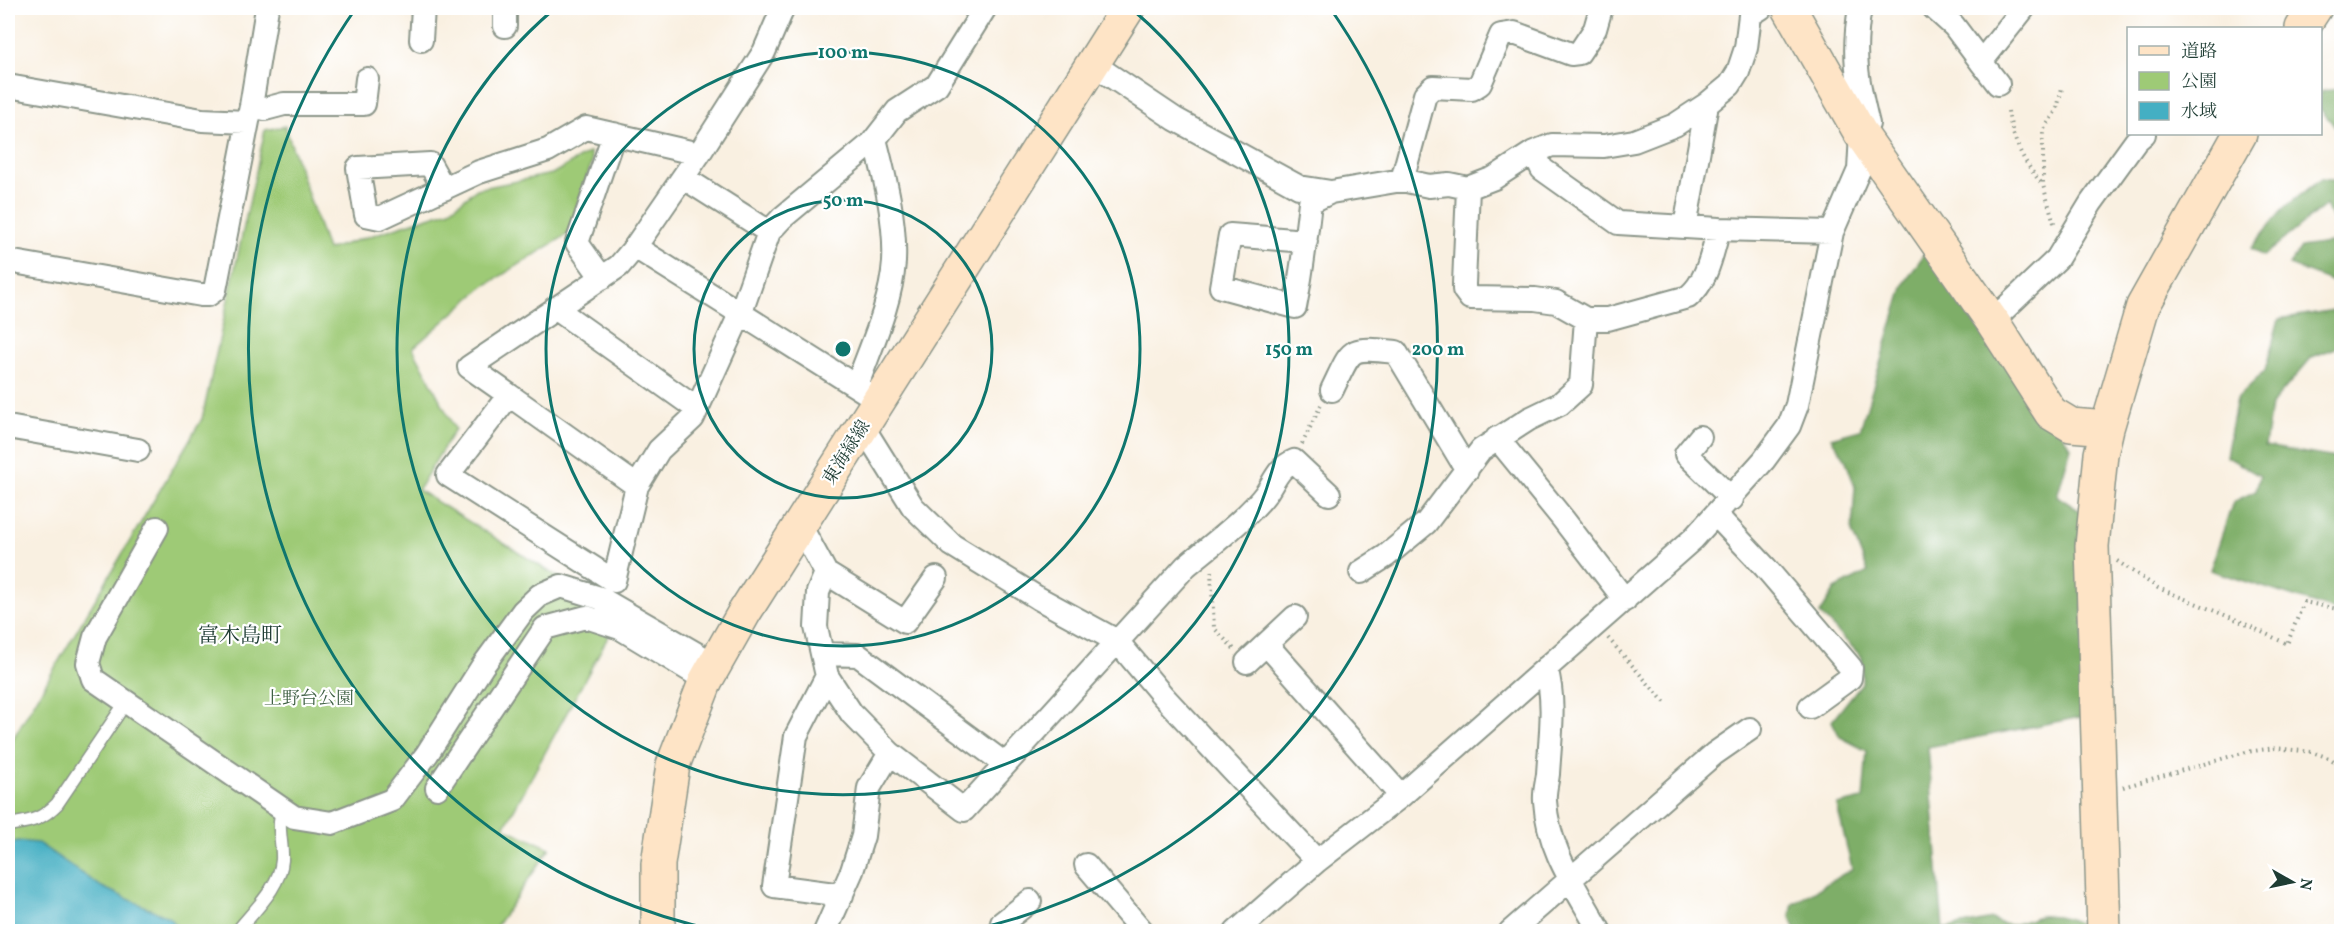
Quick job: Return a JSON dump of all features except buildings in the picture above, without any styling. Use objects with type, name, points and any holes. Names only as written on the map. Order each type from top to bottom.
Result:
[{"type":"street","points":[[8,261],[208,295],[214,290],[249,114],[267,8]]},
{"type":"street","points":[[421,40],[423,8]]},
{"type":"street","points":[[637,486],[469,366],[620,266],[684,178],[764,52],[783,8]]},
{"type":"street","points":[[509,395],[448,475],[614,582],[637,486],[660,450],[693,418],[741,312],[769,232],[782,218],[844,168],[875,139],[897,111],[937,85],[985,8]]},
{"type":"street","name":"東海緑線","points":[[658,932],[658,864],[673,765],[710,672],[800,525],[866,404],[1128,8]]},
{"type":"street","points":[[1402,180],[1425,95],[1433,87],[1472,89],[1480,84],[1501,35],[1514,33],[1571,54],[1579,53],[1594,29],[1601,8]]},
{"type":"street","points":[[1306,241],[1310,202],[1331,192],[1402,180],[1429,186],[1449,184],[1468,188],[1494,178],[1534,152],[1552,145],[1604,146],[1634,141],[1675,125],[1707,104],[1730,85],[1738,72],[1746,48],[1750,15],[1761,8]]},
{"type":"street","points":[[1789,8],[1862,135],[1992,321],[2051,413],[2071,424],[2107,428]]},
{"type":"street","points":[[1236,932],[1317,861],[1401,796],[1693,539],[1732,499],[1789,426],[1797,405],[1832,232],[1859,170],[1862,135],[1868,124],[1857,81],[1855,58],[1860,8]]},
{"type":"street","points":[[1934,8],[1954,26],[1998,84]]},
{"type":"street","points":[[1981,62],[2024,8]]},
{"type":"street","points":[[2303,27],[2314,8]]},
{"type":"street","points":[[1093,64],[1175,119],[1299,187],[1331,192]]},
{"type":"street","points":[[8,86],[202,120],[249,114],[284,104],[364,104],[368,79]]},
{"type":"street","points":[[1684,227],[1707,104]]},
{"type":"street","points":[[444,189],[479,172],[548,150],[586,128],[699,154]]},
{"type":"street","points":[[602,278],[577,243],[614,134]]},
{"type":"street","points":[[1992,321],[2057,259],[2091,203],[2136,141],[2143,135]]},
{"type":"street","points":[[2104,932],[2092,557],[2102,454],[2107,428],[2143,306],[2239,135]]},
{"type":"street","points":[[866,404],[894,262],[890,194],[875,139]]},
{"type":"street","points":[[1534,152],[1542,169],[1618,223],[1832,232]]},
{"type":"street","points":[[684,178],[769,232]]},
{"type":"street","points":[[1468,188],[1464,290],[1470,298],[1535,299],[1556,302],[1586,319],[1608,319],[1688,297],[1697,289],[1704,277],[1719,229]]},
{"type":"street","points":[[636,247],[741,312],[866,404],[913,507],[952,545],[1038,598],[1117,641],[1163,696],[1317,861]]},
{"type":"street","points":[[555,308],[697,409]]},
{"type":"street","points":[[1361,572],[1386,556],[1426,523],[1481,450],[1497,438],[1560,404],[1581,385],[1586,319]]},
{"type":"street","points":[[1332,390],[1349,355],[1362,348],[1396,352],[1467,470]]},
{"type":"street","points":[[8,427],[138,450]]},
{"type":"street","points":[[1700,436],[1686,454],[1732,499]]},
{"type":"street","points":[[1497,438],[1625,600]]},
{"type":"street","points":[[826,573],[818,592],[816,627],[825,665],[852,714],[890,753],[963,810],[1186,566],[1210,547],[1265,495],[1284,465],[1294,461],[1329,494]]},
{"type":"street","points":[[1716,515],[1765,567],[1851,668],[1850,678],[1810,707]]},
{"type":"street","points":[[800,525],[826,573],[905,622],[936,578]]},
{"type":"street","points":[[157,528],[103,621],[93,644],[88,663],[93,679],[294,817],[332,824],[392,800],[523,611],[540,595],[561,586],[600,598],[710,672]]},
{"type":"street","points":[[437,788],[545,628],[586,617],[620,628],[710,672]]},
{"type":"street","points":[[1247,662],[1295,617]]},
{"type":"street","points":[[1267,645],[1401,796]]},
{"type":"street","points":[[825,665],[858,655],[1005,764]]},
{"type":"street","points":[[825,665],[796,736],[774,886],[842,895]]},
{"type":"street","points":[[1546,668],[1551,695],[1544,798],[1547,826],[1555,852],[1600,932]]},
{"type":"street","points":[[1509,932],[1714,754],[1750,729]]},
{"type":"street","points":[[825,932],[842,895],[863,836],[869,788],[890,753]]},
{"type":"street","points":[[1086,865],[1143,932]]},
{"type":"street","points":[[1010,932],[1002,923],[1030,901]]},
{"type":"lane","points":[[8,825],[34,821],[46,815],[57,804],[126,702]]},
{"type":"lane","points":[[237,932],[278,879],[282,863],[279,819],[283,809]]},
{"type":"path","points":[[2061,88],[2057,109],[2044,129],[2043,185],[2051,216],[2056,225],[2070,238]]},
{"type":"path","points":[[2008,111],[2013,137],[2028,165],[2043,185]]},
{"type":"path","points":[[1294,461],[1325,396],[1332,390]]},
{"type":"path","points":[[1210,547],[1214,628],[1247,662]]},
{"type":"path","points":[[2092,557],[2112,559],[2158,588],[2237,620],[2288,644],[2304,603],[2342,610]]},
{"type":"path","points":[[1596,624],[1667,705]]},
{"type":"path","points":[[2100,790],[2118,789],[2246,752],[2275,748],[2312,752],[2342,766]]},
{"type":"green space","points":[[2340,89],[2342,91],[2341,133],[2322,111],[2322,91]]},
{"type":"green space","name":"上野台公園","points":[[285,126],[327,250],[450,210],[477,189],[552,174],[590,152],[592,162],[568,234],[483,287],[413,348],[455,429],[418,490],[576,588],[609,635],[504,828],[550,848],[493,931],[8,932],[8,747],[202,419],[265,130]]},
{"type":"green space","points":[[2321,179],[2341,181],[2341,239],[2326,205],[2263,256],[2251,248],[2284,208]]},
{"type":"green space","points":[[2341,241],[2341,285],[2289,265],[2301,247]]},
{"type":"green space","points":[[1929,247],[2071,447],[2057,496],[2080,511],[2086,716],[1928,747],[1943,929],[1992,919],[2011,925],[2041,916],[2052,916],[2062,917],[2082,925],[2078,930],[1797,932],[1790,917],[1793,904],[1852,869],[1837,805],[1863,799],[1867,751],[1840,737],[1832,721],[1862,683],[1862,657],[1820,614],[1835,589],[1868,572],[1852,532],[1855,487],[1845,458],[1831,438],[1860,430],[1904,284]]},
{"type":"green space","points":[[2341,309],[2341,346],[2312,357],[2271,405],[2265,446],[2341,459],[2341,612],[2210,570],[2233,502],[2256,491],[2260,476],[2226,456],[2237,398],[2265,371],[2279,319]]},
{"type":"water","points":[[17,841],[38,843],[102,887],[170,918],[181,931],[8,931],[8,845]]},
{"type":"district","name":"富木島町","points":[[240,635]]}]
